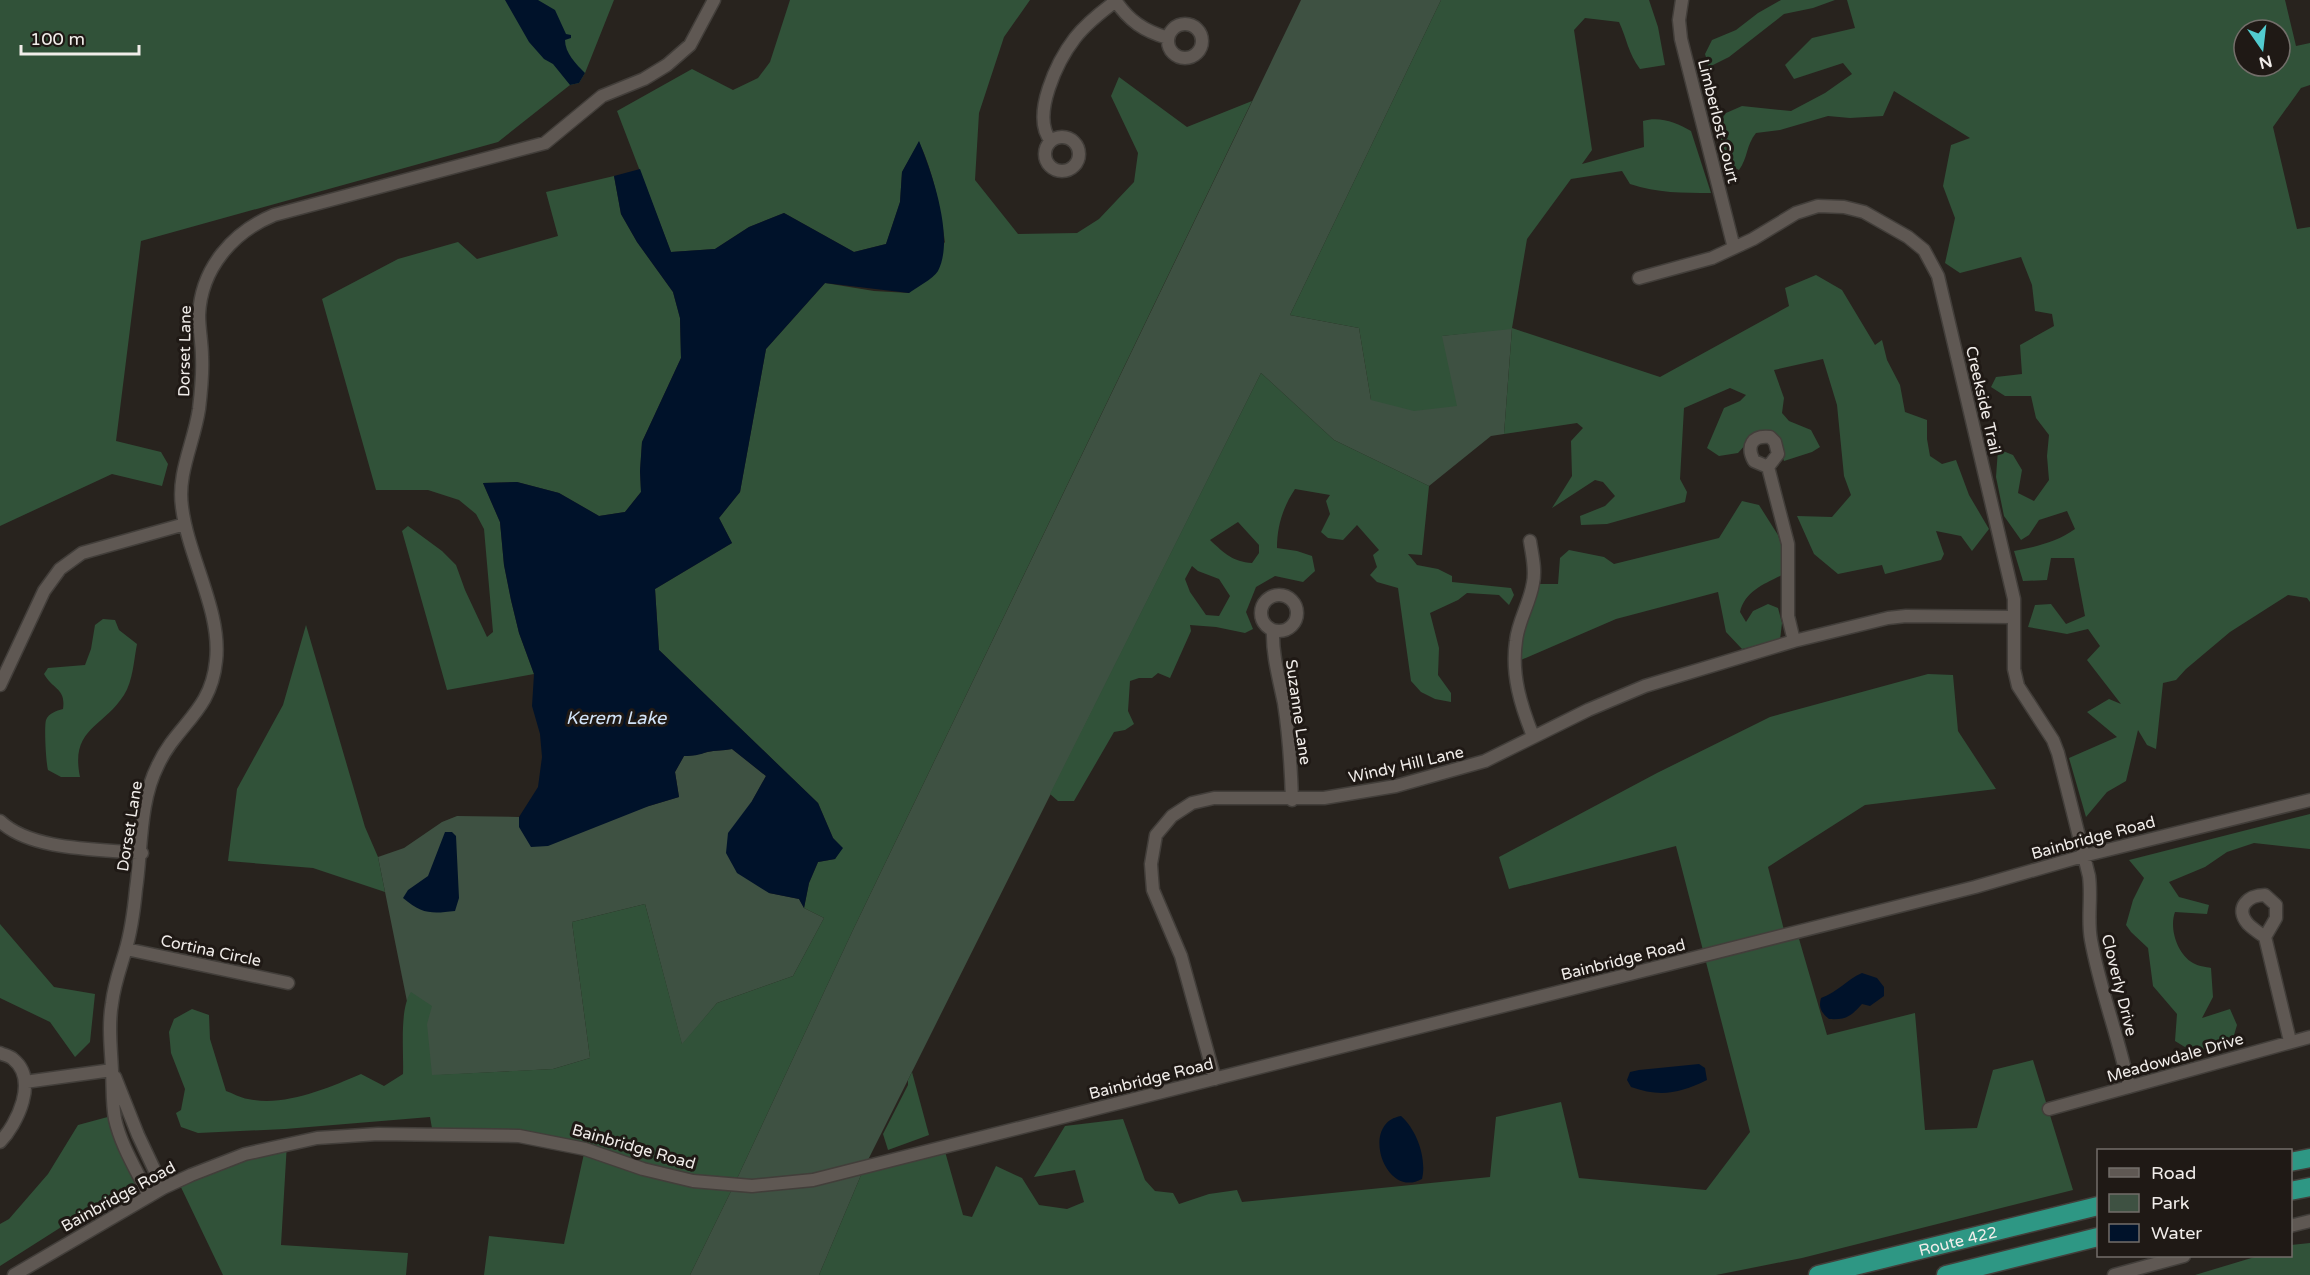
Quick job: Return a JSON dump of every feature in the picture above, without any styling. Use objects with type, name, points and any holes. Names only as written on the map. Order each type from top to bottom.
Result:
[{"type":"highway","points":[[2292,1162],[2310,1158]]},
{"type":"highway","points":[[2292,1191],[2310,1187]]},
{"type":"highway","name":"Route 422","points":[[1818,1275],[2097,1206]]},
{"type":"highway","name":"Route 422","points":[[1946,1275],[2097,1238]]},
{"type":"street","name":"Dorset Lane","points":[[149,1196],[123,1141],[116,1119],[111,1011],[126,949],[142,853],[147,797],[158,765],[208,695],[216,661],[215,630],[185,524],[180,493],[181,480],[199,411],[202,372],[199,314],[210,272],[227,246],[252,226],[274,216],[544,143],[602,96],[644,79],[667,65],[690,45],[714,0]]},
{"type":"street","name":"Limberlost Court","points":[[1682,0],[1679,20],[1681,39],[1734,248]]},
{"type":"street","points":[[1051,141],[1045,132],[1045,102],[1054,75],[1073,40],[1090,21],[1115,1],[1140,27],[1168,38]]},
{"type":"street","name":"Creekside Trail","points":[[1639,278],[1702,262],[1734,248],[1796,213],[1818,206],[1833,206],[1864,212],[1908,237],[1924,250],[1938,276],[2014,599],[2014,669],[2019,686],[2055,746],[2083,856]]},
{"type":"street","points":[[1768,467],[1788,544],[1788,616],[1794,641]]},
{"type":"street","points":[[0,685],[44,591],[60,569],[82,553],[185,524]]},
{"type":"street","points":[[1530,541],[1534,566],[1533,584],[1516,639],[1514,663],[1523,712],[1533,736]]},
{"type":"street","name":"Windy Hill Lane","points":[[1215,1079],[1181,956],[1153,890],[1151,864],[1156,836],[1172,816],[1192,803],[1214,798],[1292,800],[1324,798],[1441,775],[1485,761],[1533,736],[1645,686],[1794,641],[1888,618],[1906,616],[2013,617]]},
{"type":"street","name":"Suzanne Lane","points":[[1273,630],[1273,644],[1284,705],[1291,766],[1292,800]]},
{"type":"street","name":"Bainbridge Road","points":[[14,1275],[163,1188],[226,1160],[278,1146],[317,1138],[378,1134],[519,1136],[585,1149],[643,1169],[693,1181],[752,1185],[827,1178],[1975,886],[2083,856],[2310,800]]},
{"type":"street","points":[[0,821],[15,833],[41,842],[142,853]]},
{"type":"street","name":"Cloverly Drive","points":[[2083,856],[2091,891],[2088,914],[2091,941],[2129,1087]]},
{"type":"street","points":[[2265,937],[2290,1041]]},
{"type":"street","name":"Cortina Circle","points":[[126,949],[288,983]]},
{"type":"street","name":"Meadowdale Drive","points":[[2049,1109],[2310,1037]]},
{"type":"street","points":[[0,1053],[14,1059],[25,1082],[23,1099],[6,1136],[0,1142]]},
{"type":"street","name":"Dorset Lane","points":[[112,1070],[138,1136],[163,1188]]},
{"type":"street","points":[[25,1082],[112,1070]]},
{"type":"street","points":[[123,1141],[138,1136]]},
{"type":"street","points":[[2292,1226],[2310,1221]]},
{"type":"street","points":[[2114,1275],[2180,1257]]},
{"type":"green space","points":[[0,0],[614,0],[579,83],[570,85],[498,142],[141,241],[116,441],[161,452],[168,464],[162,486],[112,474],[0,526]]},
{"type":"green space","points":[[790,0],[1030,0],[1004,37],[979,113],[975,180],[1018,234],[1077,233],[1099,219],[1134,182],[1138,153],[1111,96],[1119,77],[1187,127],[1252,101],[852,932],[690,1275],[484,1275],[489,1236],[564,1244],[585,1149],[562,1143],[433,1134],[430,1117],[285,1129],[198,1133],[181,1127],[176,1113],[181,1110],[185,1089],[171,1053],[169,1032],[174,1019],[192,1009],[209,1015],[210,1039],[226,1091],[245,1098],[262,1101],[306,1095],[361,1074],[384,1086],[403,1074],[403,1020],[411,992],[432,1006],[427,1024],[432,1075],[553,1069],[590,1058],[572,922],[645,904],[682,1044],[717,1003],[793,976],[824,918],[804,908],[809,883],[818,862],[835,859],[842,848],[833,838],[818,803],[659,650],[655,589],[732,543],[719,518],[740,492],[766,349],[825,283],[874,291],[909,293],[945,242],[939,204],[929,166],[919,142],[902,172],[900,202],[886,244],[854,252],[784,213],[749,227],[715,249],[671,252],[617,111],[692,69],[733,90],[758,78],[770,62]]},
{"type":"green space","points":[[1301,0],[1441,0],[1290,315],[1359,328],[1371,400],[1441,336],[1512,328],[1504,434],[1491,436],[1429,486],[1334,440],[1261,373],[864,1168],[819,1275],[690,1275],[852,932]]},
{"type":"green space","points":[[1441,0],[1649,0],[1658,27],[1665,65],[1640,69],[1630,52],[1619,22],[1585,18],[1574,30],[1592,150],[1582,164],[1644,147],[1643,121],[1656,119],[1668,121],[1691,131],[1711,193],[1670,192],[1640,187],[1630,184],[1622,171],[1571,179],[1527,239],[1512,328],[1660,377],[1789,306],[1785,288],[1816,275],[1842,290],[1875,345],[1882,340],[1887,360],[1900,385],[1905,412],[1927,420],[1930,456],[1942,464],[1956,460],[1969,495],[1989,529],[1972,551],[1961,536],[1936,531],[1944,554],[1941,560],[1885,574],[1882,565],[1838,574],[1814,554],[1797,516],[1832,517],[1851,495],[1844,476],[1837,405],[1823,359],[1774,370],[1784,398],[1782,413],[1789,421],[1811,430],[1820,447],[1784,461],[1774,432],[1754,435],[1738,453],[1719,456],[1707,448],[1724,408],[1740,401],[1746,395],[1730,388],[1684,408],[1680,479],[1687,492],[1685,502],[1607,524],[1581,525],[1580,516],[1605,506],[1615,496],[1603,482],[1595,480],[1552,508],[1572,476],[1571,441],[1583,428],[1577,423],[1504,434],[1512,329],[1442,336],[1457,406],[1414,411],[1371,400],[1359,328],[1290,315]]},
{"type":"green space","points":[[1781,0],[1835,0],[1813,8],[1784,14],[1729,57],[1709,67],[1705,54],[1712,40],[1736,30],[1758,13]]},
{"type":"green space","points":[[1847,0],[2285,0],[2289,18],[2232,18],[2232,78],[2292,78],[2292,29],[2296,46],[2310,43],[2310,85],[2301,88],[2273,127],[2297,229],[2310,227],[2310,602],[2307,598],[2288,595],[2230,632],[2176,680],[2163,683],[2156,749],[2147,745],[2138,730],[2126,781],[2107,792],[2086,817],[2069,758],[2117,737],[2087,712],[2109,699],[2121,704],[2087,660],[2100,646],[2088,629],[2067,634],[2028,627],[2035,605],[2051,604],[2066,624],[2085,616],[2074,558],[2051,558],[2047,580],[2023,581],[2014,551],[2053,541],[2075,529],[2067,511],[2039,520],[2029,535],[2021,540],[2004,516],[1996,477],[1998,449],[2013,455],[2022,470],[2018,493],[2034,501],[2049,480],[2047,456],[2049,435],[2036,418],[2031,396],[2005,396],[1991,387],[1996,377],[2022,374],[2020,345],[2054,326],[2052,314],[2035,311],[2032,285],[2021,257],[1960,273],[1945,263],[1955,218],[1943,186],[1951,145],[1970,138],[1894,91],[1883,116],[1850,118],[1828,116],[1780,130],[1756,133],[1739,170],[1729,165],[1718,124],[1726,113],[1742,106],[1791,111],[1825,93],[1852,74],[1843,63],[1794,79],[1785,65],[1812,38],[1855,28]]},
{"type":"green space","points":[[614,176],[621,214],[637,242],[673,292],[680,318],[681,358],[642,442],[641,492],[625,512],[599,516],[559,493],[517,482],[483,483],[500,522],[504,565],[511,600],[519,633],[534,674],[447,690],[402,531],[408,526],[442,551],[456,565],[487,637],[493,632],[484,529],[476,514],[459,500],[428,490],[376,490],[322,299],[398,259],[458,242],[477,259],[558,236],[546,192]]},
{"type":"green space","points":[[1261,373],[1334,440],[1429,486],[1422,555],[1408,554],[1417,565],[1438,569],[1452,576],[1452,582],[1511,588],[1514,595],[1509,605],[1499,595],[1467,593],[1458,600],[1430,613],[1439,648],[1438,675],[1451,693],[1451,702],[1435,699],[1421,692],[1411,681],[1398,588],[1377,582],[1370,575],[1377,567],[1373,555],[1379,550],[1357,525],[1343,540],[1328,538],[1321,532],[1330,514],[1326,501],[1330,495],[1295,489],[1282,517],[1277,548],[1312,556],[1315,571],[1303,582],[1275,576],[1256,587],[1246,612],[1253,629],[1245,633],[1190,625],[1191,631],[1170,678],[1158,673],[1152,678],[1130,681],[1128,711],[1134,724],[1125,730],[1114,732],[1074,801],[1058,801],[1050,794]],"holes":[[[1238,522],[1259,545],[1259,553],[1252,563],[1234,559],[1210,540]],[[1192,566],[1198,571],[1219,579],[1230,596],[1219,616],[1206,615],[1190,592],[1185,579]]]},
{"type":"green space","points":[[1742,501],[1759,505],[1778,535],[1784,554],[1782,575],[1751,593],[1740,612],[1746,622],[1753,611],[1768,604],[1778,608],[1782,623],[1780,640],[1742,649],[1726,632],[1718,592],[1616,619],[1514,663],[1533,584],[1558,584],[1560,558],[1569,550],[1604,557],[1614,564],[1719,538]]},
{"type":"green space","points":[[103,619],[115,620],[119,630],[137,644],[131,677],[124,695],[116,706],[84,738],[78,761],[80,777],[61,777],[48,770],[45,730],[49,716],[63,709],[63,697],[44,674],[48,668],[85,665],[91,649],[95,625]]},
{"type":"green space","points":[[306,625],[365,827],[378,857],[385,892],[313,868],[228,861],[237,789],[283,705]]},
{"type":"green space","points":[[1928,674],[1953,675],[1958,731],[1996,789],[1865,805],[1768,867],[1785,934],[1797,932],[1827,1035],[1915,1013],[1925,1130],[1977,1128],[1993,1070],[2033,1060],[2073,1190],[1802,1258],[1716,1275],[819,1275],[864,1168],[944,1148],[963,1215],[972,1217],[996,1166],[1022,1178],[1039,1205],[1067,1209],[1084,1202],[1075,1170],[1034,1177],[1065,1126],[1123,1119],[1145,1180],[1155,1191],[1173,1193],[1179,1204],[1209,1194],[1237,1190],[1242,1202],[1490,1177],[1496,1117],[1561,1102],[1579,1178],[1706,1190],[1750,1132],[1676,846],[1509,889],[1499,857],[1657,773],[1770,717]]},
{"type":"green space","points":[[732,749],[766,776],[752,801],[769,893],[799,899],[804,908],[824,918],[793,976],[717,1003],[682,1045],[645,904],[572,922],[590,1058],[553,1069],[422,1076],[378,857],[404,848],[442,822],[457,816],[519,817],[519,827],[649,806],[679,797],[675,772],[684,756]]},
{"type":"green space","points":[[2310,814],[2310,849],[2254,843],[2227,852],[2205,867],[2169,882],[2179,897],[2209,905],[2207,914],[2175,912],[2173,918],[2176,940],[2187,959],[2195,964],[2211,968],[2213,997],[2202,1018],[2230,1009],[2237,1025],[2232,1042],[2193,1052],[2175,1041],[2177,1014],[2153,986],[2148,948],[2126,925],[2133,900],[2144,878],[2129,860]]},
{"type":"green space","points":[[0,924],[54,987],[95,994],[90,1042],[75,1057],[50,1022],[0,998]]},
{"type":"green space","points":[[912,1072],[929,1135],[888,1150],[883,1134],[908,1085]]},
{"type":"green space","points":[[115,1115],[143,1184],[66,1224],[0,1266],[0,1224],[9,1219],[48,1174],[78,1125]]},
{"type":"green space","points":[[287,1143],[281,1245],[408,1253],[406,1275],[223,1275],[178,1181]]},
{"type":"green space","points":[[2310,1243],[2310,1275],[2195,1275],[2255,1257],[2292,1257],[2292,1245]]},
{"type":"water","points":[[505,0],[538,0],[555,10],[566,34],[571,35],[571,38],[565,40],[569,54],[585,73],[579,83],[570,85],[553,64],[544,59],[529,42]]},
{"type":"water","name":"Kerem Lake","points":[[919,141],[935,187],[943,224],[943,257],[938,271],[909,293],[825,283],[766,349],[740,492],[719,518],[732,543],[655,589],[659,650],[818,803],[833,838],[843,848],[835,859],[818,862],[809,883],[804,908],[799,899],[769,893],[737,873],[726,853],[728,833],[752,801],[766,776],[732,749],[684,756],[675,772],[679,797],[649,806],[548,846],[531,847],[519,827],[519,817],[538,787],[542,757],[540,734],[532,706],[534,674],[519,633],[511,600],[504,565],[500,522],[483,483],[517,482],[559,493],[599,516],[625,512],[641,492],[642,442],[681,358],[680,318],[673,292],[637,242],[621,214],[614,176],[640,169],[671,252],[715,249],[749,227],[784,213],[854,252],[886,244],[900,202],[902,172]]},
{"type":"water","points":[[445,832],[452,832],[456,836],[459,898],[455,911],[427,912],[403,898],[408,890],[428,876]]},
{"type":"water","points":[[1862,973],[1877,978],[1884,987],[1884,996],[1870,1006],[1862,1004],[1855,1012],[1840,1019],[1829,1019],[1824,1015],[1820,1005],[1821,998]]},
{"type":"water","points":[[1699,1064],[1705,1068],[1707,1080],[1678,1091],[1660,1093],[1641,1090],[1631,1087],[1627,1080],[1630,1072],[1639,1070]]},
{"type":"water","points":[[1401,1116],[1412,1129],[1422,1154],[1422,1179],[1409,1183],[1397,1179],[1388,1170],[1379,1145],[1381,1132],[1388,1122]]}]
